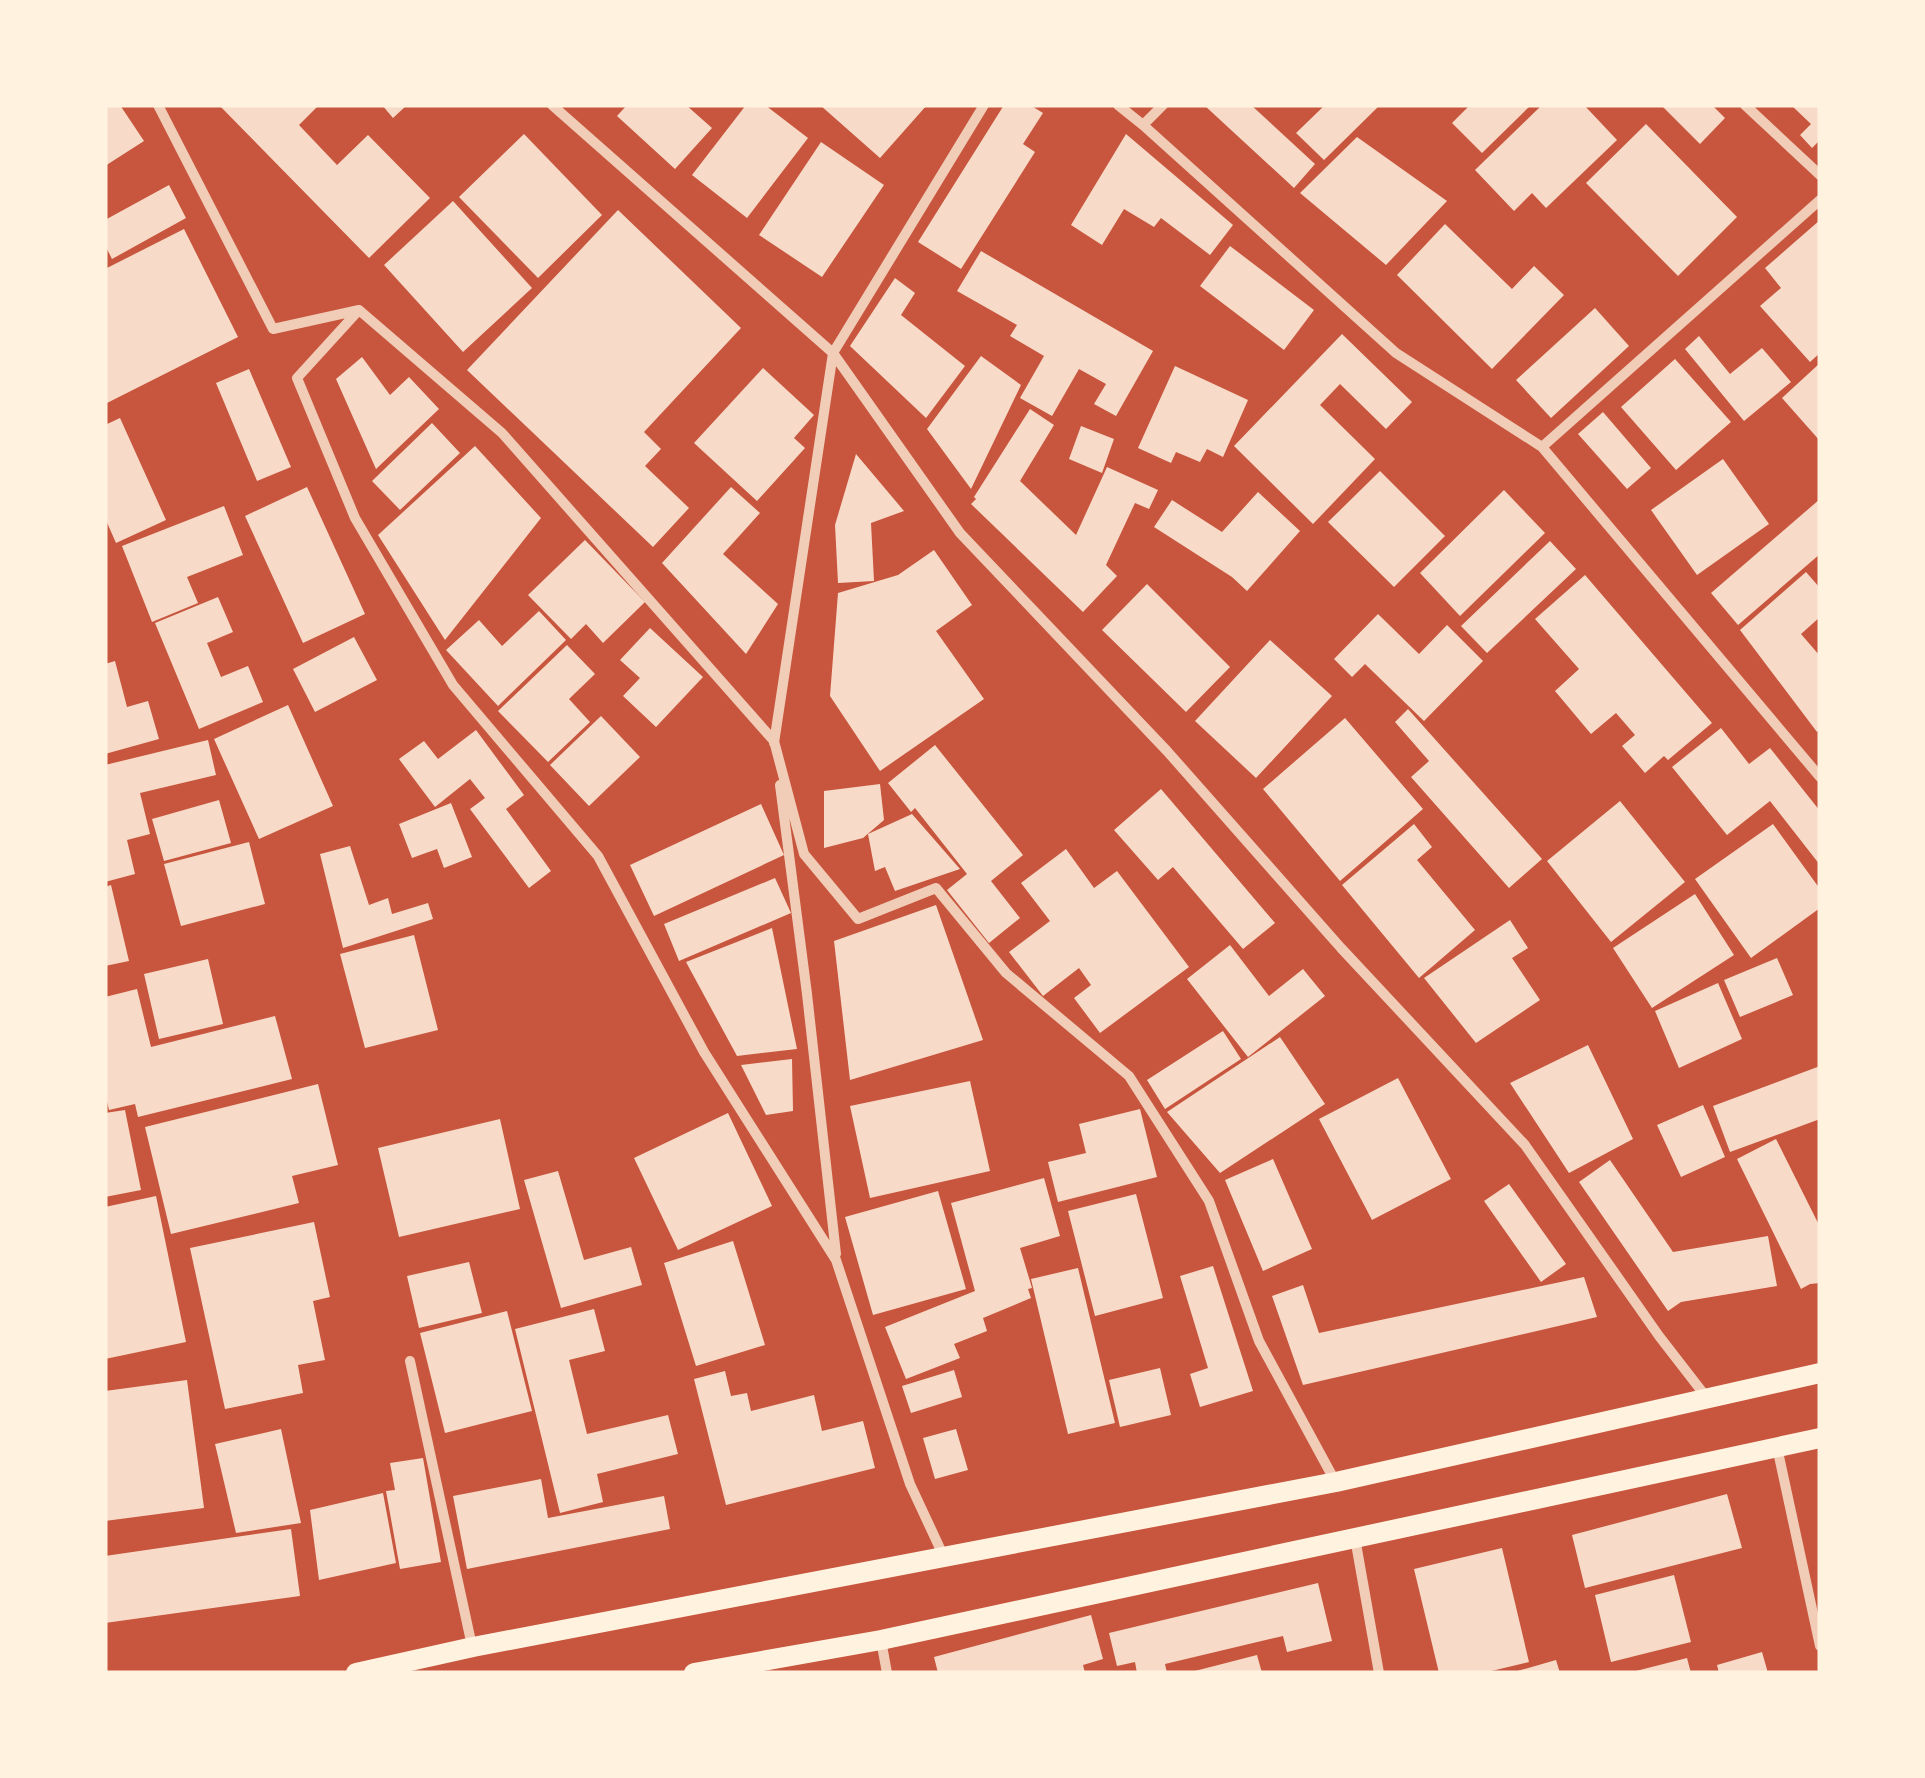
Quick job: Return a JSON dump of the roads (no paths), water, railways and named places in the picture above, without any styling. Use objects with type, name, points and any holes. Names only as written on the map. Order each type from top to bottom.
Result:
[{"type":"main road","points":[[356,1673],[1336,1482],[1820,1374]]},
{"type":"main road","points":[[694,1673],[881,1640],[1820,1438]]},
{"type":"street","points":[[158,105],[273,329],[359,310]]},
{"type":"street","points":[[552,105],[834,353],[960,533],[1167,751],[1525,1145],[1707,1399]]},
{"type":"street","points":[[944,1558],[910,1484],[836,1260],[774,741],[834,353],[984,105]]},
{"type":"street","points":[[1118,105],[1396,353],[1542,446],[1820,777]]},
{"type":"street","points":[[1143,125],[1163,105]]},
{"type":"street","points":[[1745,105],[1820,175]]},
{"type":"street","points":[[1542,446],[1820,200]]},
{"type":"street","points":[[359,310],[502,432],[774,741],[804,854],[858,919],[936,888],[1006,974],[1129,1076],[1209,1201],[1259,1340],[1336,1482]]},
{"type":"street","points":[[359,310],[297,378],[354,518],[453,685],[598,856],[704,1052],[836,1260]]},
{"type":"street","points":[[410,1361],[472,1648]]},
{"type":"street","points":[[1777,1446],[1820,1646]]},
{"type":"street","points":[[1356,1538],[1379,1673]]},
{"type":"street","points":[[881,1640],[887,1673]]}]
